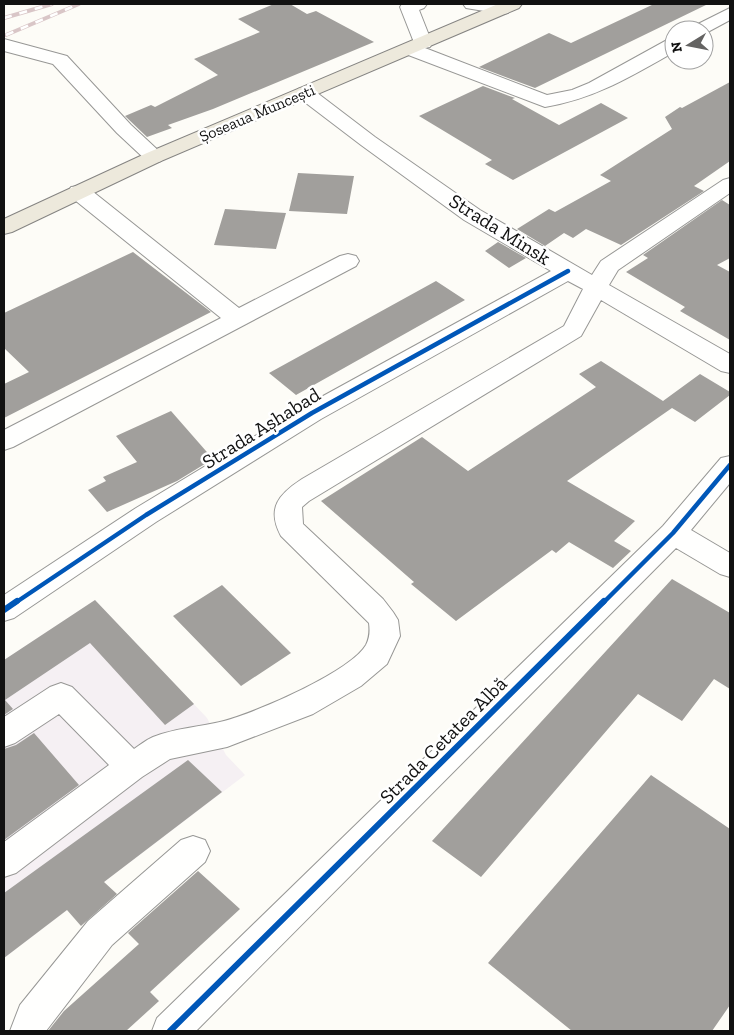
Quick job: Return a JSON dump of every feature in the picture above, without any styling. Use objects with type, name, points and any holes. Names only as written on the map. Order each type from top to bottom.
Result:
[{"type":"main road","name":"Șoseaua Muncești","points":[[4,227],[154,156],[417,46],[507,6]]},
{"type":"street","points":[[418,4],[409,7],[417,46],[544,101],[566,99],[585,93],[664,50]]},
{"type":"street","points":[[472,4],[507,6]]},
{"type":"street","points":[[714,23],[730,14]]},
{"type":"street","points":[[4,45],[60,60],[124,128],[154,156]]},
{"type":"street","name":"Strada Minsk","points":[[305,93],[368,141],[472,215],[730,365]]},
{"type":"street","points":[[4,862],[130,767],[163,747],[227,734],[302,705],[350,677],[376,655],[385,636],[383,620],[291,528],[286,515],[290,501],[312,486],[573,331],[609,266],[730,184]]},
{"type":"street","points":[[79,192],[237,319]]},
{"type":"street","points":[[4,441],[348,261]]},
{"type":"street","name":"Strada Așhabad","points":[[4,610],[146,515],[312,413],[568,271]]},
{"type":"street","name":"Strada Cetatea Albă","points":[[170,1031],[673,533],[730,465]]},
{"type":"street","points":[[673,533],[730,566]]},
{"type":"street","points":[[4,734],[61,696],[130,767]]},
{"type":"street","points":[[28,1031],[33,1018],[100,933],[193,851]]},
{"type":"shaded area","points":[[95,600],[207,718],[226,755],[245,775],[4,958],[4,660]]},
{"type":"building","points":[[274,4],[290,4],[307,14],[316,11],[374,42],[213,109],[168,125],[172,128],[147,137],[125,116],[151,105],[155,107],[218,75],[194,59],[260,32],[238,19]]},
{"type":"building","points":[[654,4],[708,4],[675,20],[664,20],[664,25],[535,88],[479,67],[549,33],[571,43]]},
{"type":"building","points":[[730,82],[730,161],[694,186],[704,191],[621,245],[586,229],[573,238],[564,233],[545,246],[517,229],[549,209],[555,212],[611,181],[600,175],[672,129],[665,117],[680,107],[682,108]]},
{"type":"building","points":[[483,86],[515,98],[512,99],[559,125],[601,103],[628,118],[513,180],[485,164],[492,160],[419,116]]},
{"type":"building","points":[[298,173],[354,176],[347,214],[289,211]]},
{"type":"building","points":[[722,200],[730,205],[730,258],[717,265],[730,272],[730,340],[680,311],[685,307],[626,272],[648,258],[643,255]]},
{"type":"building","points":[[225,209],[286,213],[276,249],[214,245]]},
{"type":"building","points":[[498,242],[526,258],[509,268],[485,251]]},
{"type":"building","points":[[133,252],[211,312],[4,418],[4,384],[29,372],[4,348],[4,313]]},
{"type":"building","points":[[436,281],[465,300],[296,395],[269,373]]},
{"type":"building","points":[[601,361],[663,401],[700,374],[730,392],[730,395],[695,422],[672,408],[567,481],[635,521],[614,541],[631,551],[613,568],[569,542],[556,553],[552,550],[456,621],[411,584],[414,582],[321,501],[422,437],[468,471],[596,387],[579,374]]},
{"type":"building","points":[[171,411],[213,459],[177,481],[107,512],[88,490],[106,481],[103,477],[137,462],[116,436]]},
{"type":"building","points":[[672,579],[730,613],[730,689],[714,679],[682,721],[638,694],[481,877],[432,841]]},
{"type":"building","points":[[222,585],[291,653],[241,686],[173,616]]},
{"type":"building","points":[[95,600],[194,704],[165,725],[90,643],[5,700],[13,709],[4,715],[4,660]]},
{"type":"building","points":[[34,733],[79,785],[4,840],[4,749],[16,745]]},
{"type":"building","points":[[188,760],[222,792],[104,882],[117,894],[81,926],[67,910],[4,958],[4,893]]},
{"type":"building","points":[[651,775],[730,829],[730,1005],[712,1031],[572,1031],[488,963]]},
{"type":"building","points":[[198,871],[240,909],[150,992],[159,1001],[126,1031],[48,1031],[64,1011],[139,944],[128,933]]},
{"type":"railway","points":[[4,18],[52,4]]},
{"type":"railway","points":[[6,35],[79,4]]},
{"type":"cycle path","points":[[4,610],[146,515],[312,413],[568,271]]},
{"type":"cycle path","points":[[170,1031],[673,533],[730,465]]}]
